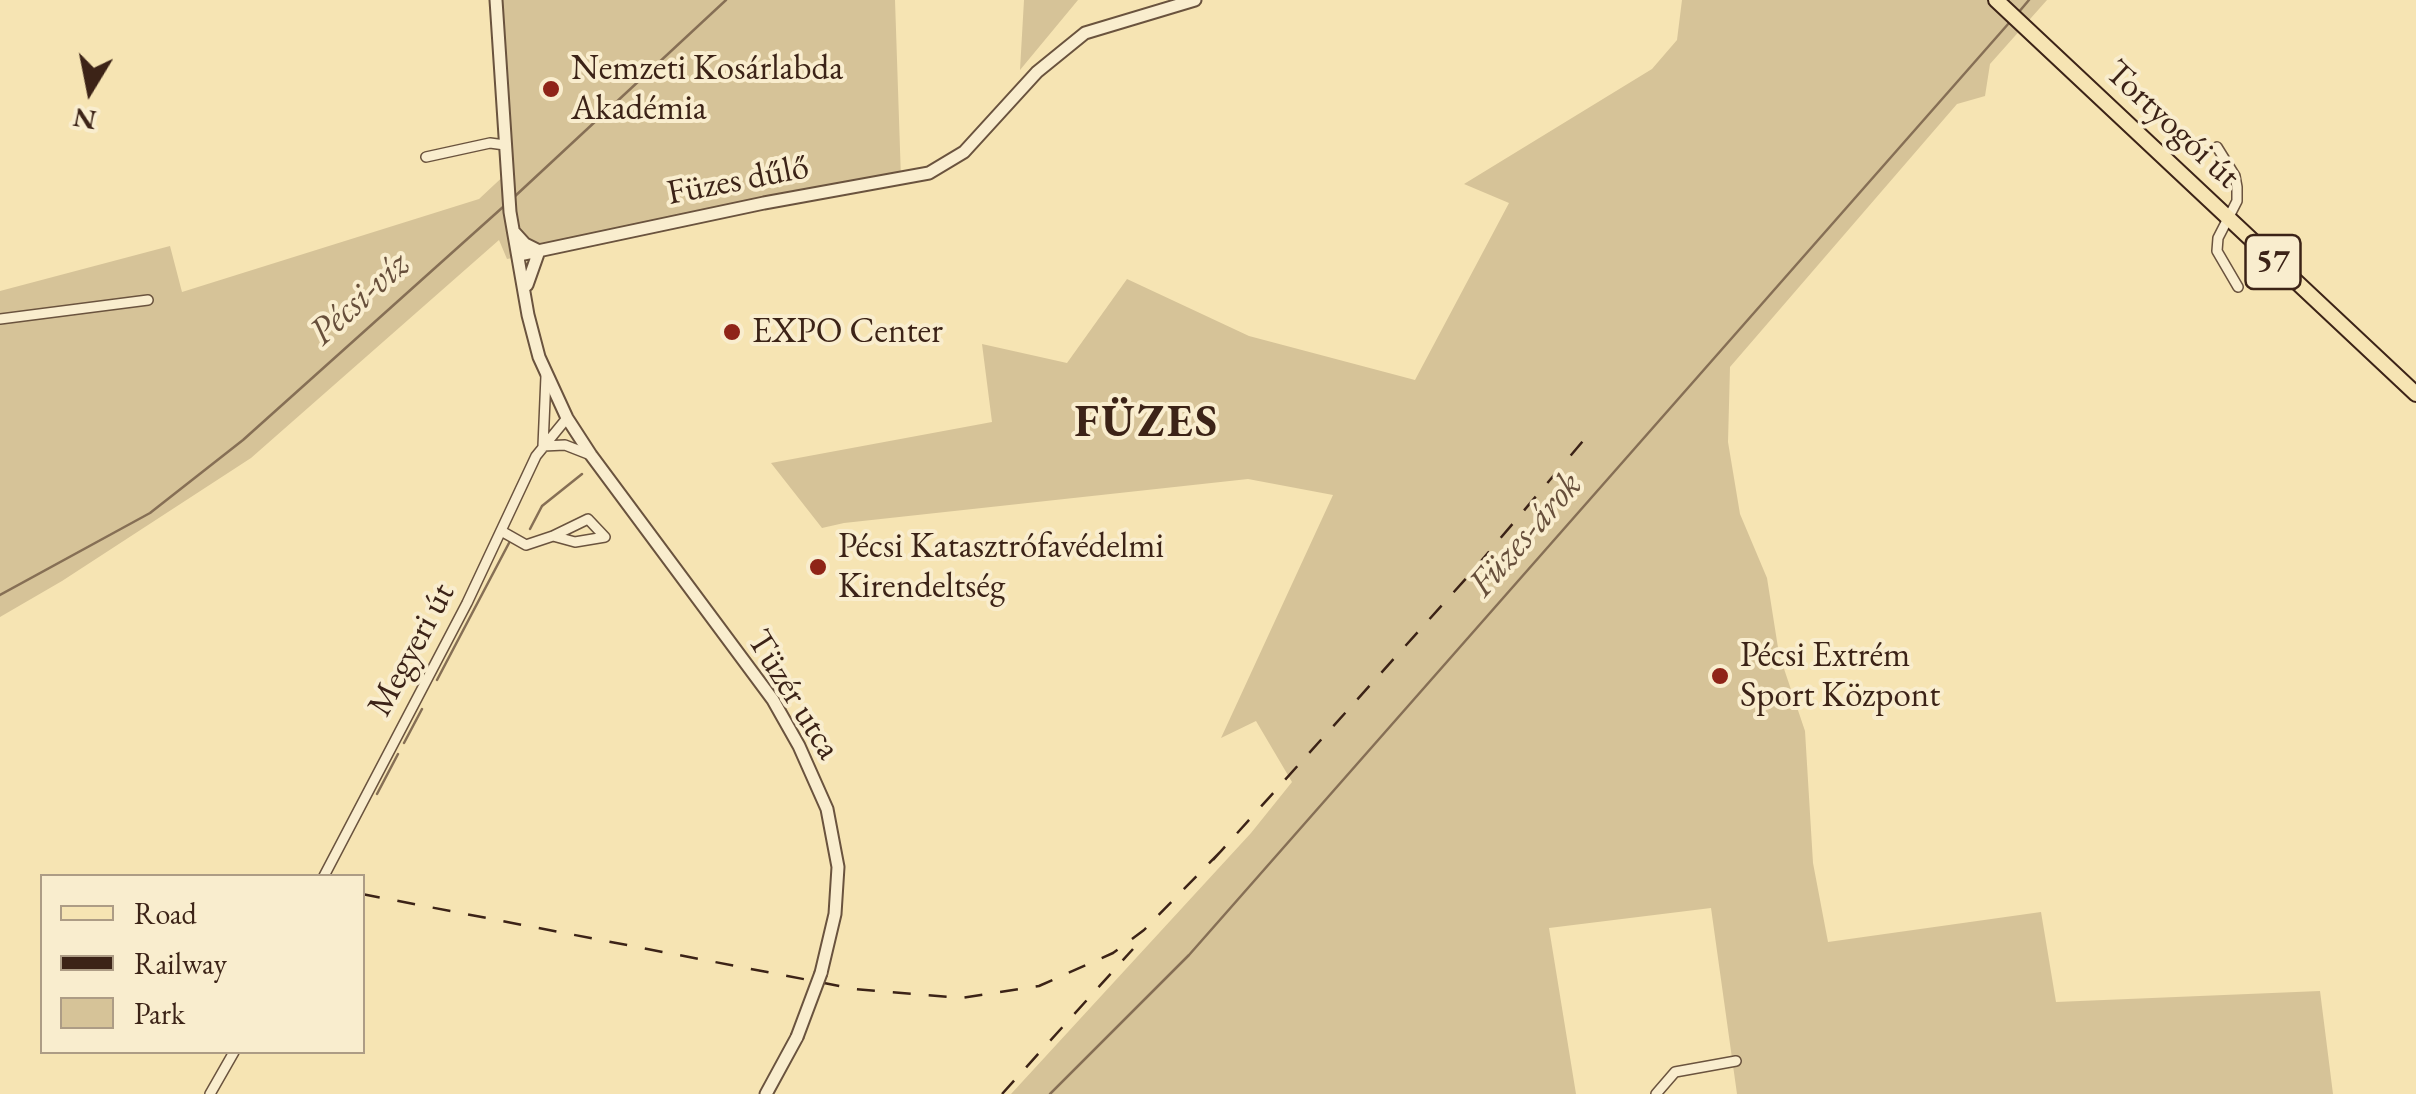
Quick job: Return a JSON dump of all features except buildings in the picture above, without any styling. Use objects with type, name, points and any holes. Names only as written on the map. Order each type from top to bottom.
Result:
[{"type":"main road","name":"Tortyogói út","points":[[2002,5],[2416,394]]},
{"type":"street","name":"Megyeri út","points":[[325,874],[503,532],[543,446],[567,418],[546,374],[528,315],[512,230],[496,0]]},
{"type":"street","name":"Füzes dűlő","points":[[519,255],[929,173],[964,152],[1036,72],[1085,32],[1195,0]]},
{"type":"street","points":[[426,157],[490,142],[505,145]]},
{"type":"street","points":[[2217,148],[2238,187],[2237,201],[2218,238],[2217,250],[2238,288]]},
{"type":"street","points":[[512,230],[519,240],[538,251],[530,268],[526,296]]},
{"type":"street","points":[[0,319],[148,300]]},
{"type":"street","name":"Megyeri út","points":[[543,446],[546,374]]},
{"type":"street","name":"Tüzér utca","points":[[567,418],[772,700],[799,746],[827,809],[838,867],[836,914],[821,973],[797,1038],[766,1094]]},
{"type":"street","points":[[543,446],[566,444],[591,455]]},
{"type":"street","points":[[503,532],[526,545],[588,519],[605,536],[575,542],[553,536]]},
{"type":"street","points":[[210,1094],[233,1054]]},
{"type":"street","points":[[1656,1094],[1675,1072],[1736,1061]]},
{"type":"green space","points":[[496,0],[895,0],[901,179],[507,259],[499,240],[251,458],[0,617],[0,291],[170,246],[182,292],[479,199],[510,170]]},
{"type":"green space","points":[[1024,0],[1078,0],[1020,70]]},
{"type":"green space","points":[[1682,0],[2047,0],[1990,64],[1985,96],[1957,104],[1730,367],[1728,442],[1740,514],[1767,578],[1779,654],[1805,731],[1813,863],[1828,942],[2041,912],[2056,1002],[2320,991],[2333,1094],[1737,1094],[1711,908],[1549,928],[1576,1094],[1011,1094],[1251,833],[1292,782],[1256,721],[1221,738],[1333,495],[1248,479],[822,528],[771,463],[992,422],[982,344],[1067,363],[1127,279],[1249,336],[1415,380],[1509,203],[1464,184],[1652,69],[1677,40]]},
{"type":"waterway","name":"Pécsi-víz","points":[[513,198],[726,0]]},
{"type":"waterway","name":"Füzes-árok","points":[[2018,13],[2029,0]]},
{"type":"waterway","name":"Füzes-árok","points":[[1050,1094],[1189,955],[2009,23]]},
{"type":"waterway","name":"Pécsi-víz","points":[[0,595],[150,513],[243,440],[503,207]]},
{"type":"waterway","points":[[530,529],[542,506],[582,474]]},
{"type":"waterway","points":[[437,680],[509,543]]},
{"type":"waterway","points":[[404,743],[422,709]]},
{"type":"waterway","points":[[377,794],[398,754]]},
{"type":"railway","points":[[1213,860],[1470,574],[1583,441]]},
{"type":"railway","points":[[365,895],[855,989],[961,998],[1039,986],[1113,953],[1144,930],[1223,849]]},
{"type":"railway","points":[[1002,1094],[1133,949]]},
{"type":"place","name":"Nemzeti Kosárlabda Akadémia","points":[[551,89]]},
{"type":"place","name":"EXPO Center","points":[[732,332]]},
{"type":"place","name":"Pécsi Katasztrófavédelmi Kirendeltség","points":[[818,567]]},
{"type":"place","name":"Pécsi Extrém Sport Központ","points":[[1720,676]]},
{"type":"district","name":"FÜZES","points":[[1147,424]]}]
